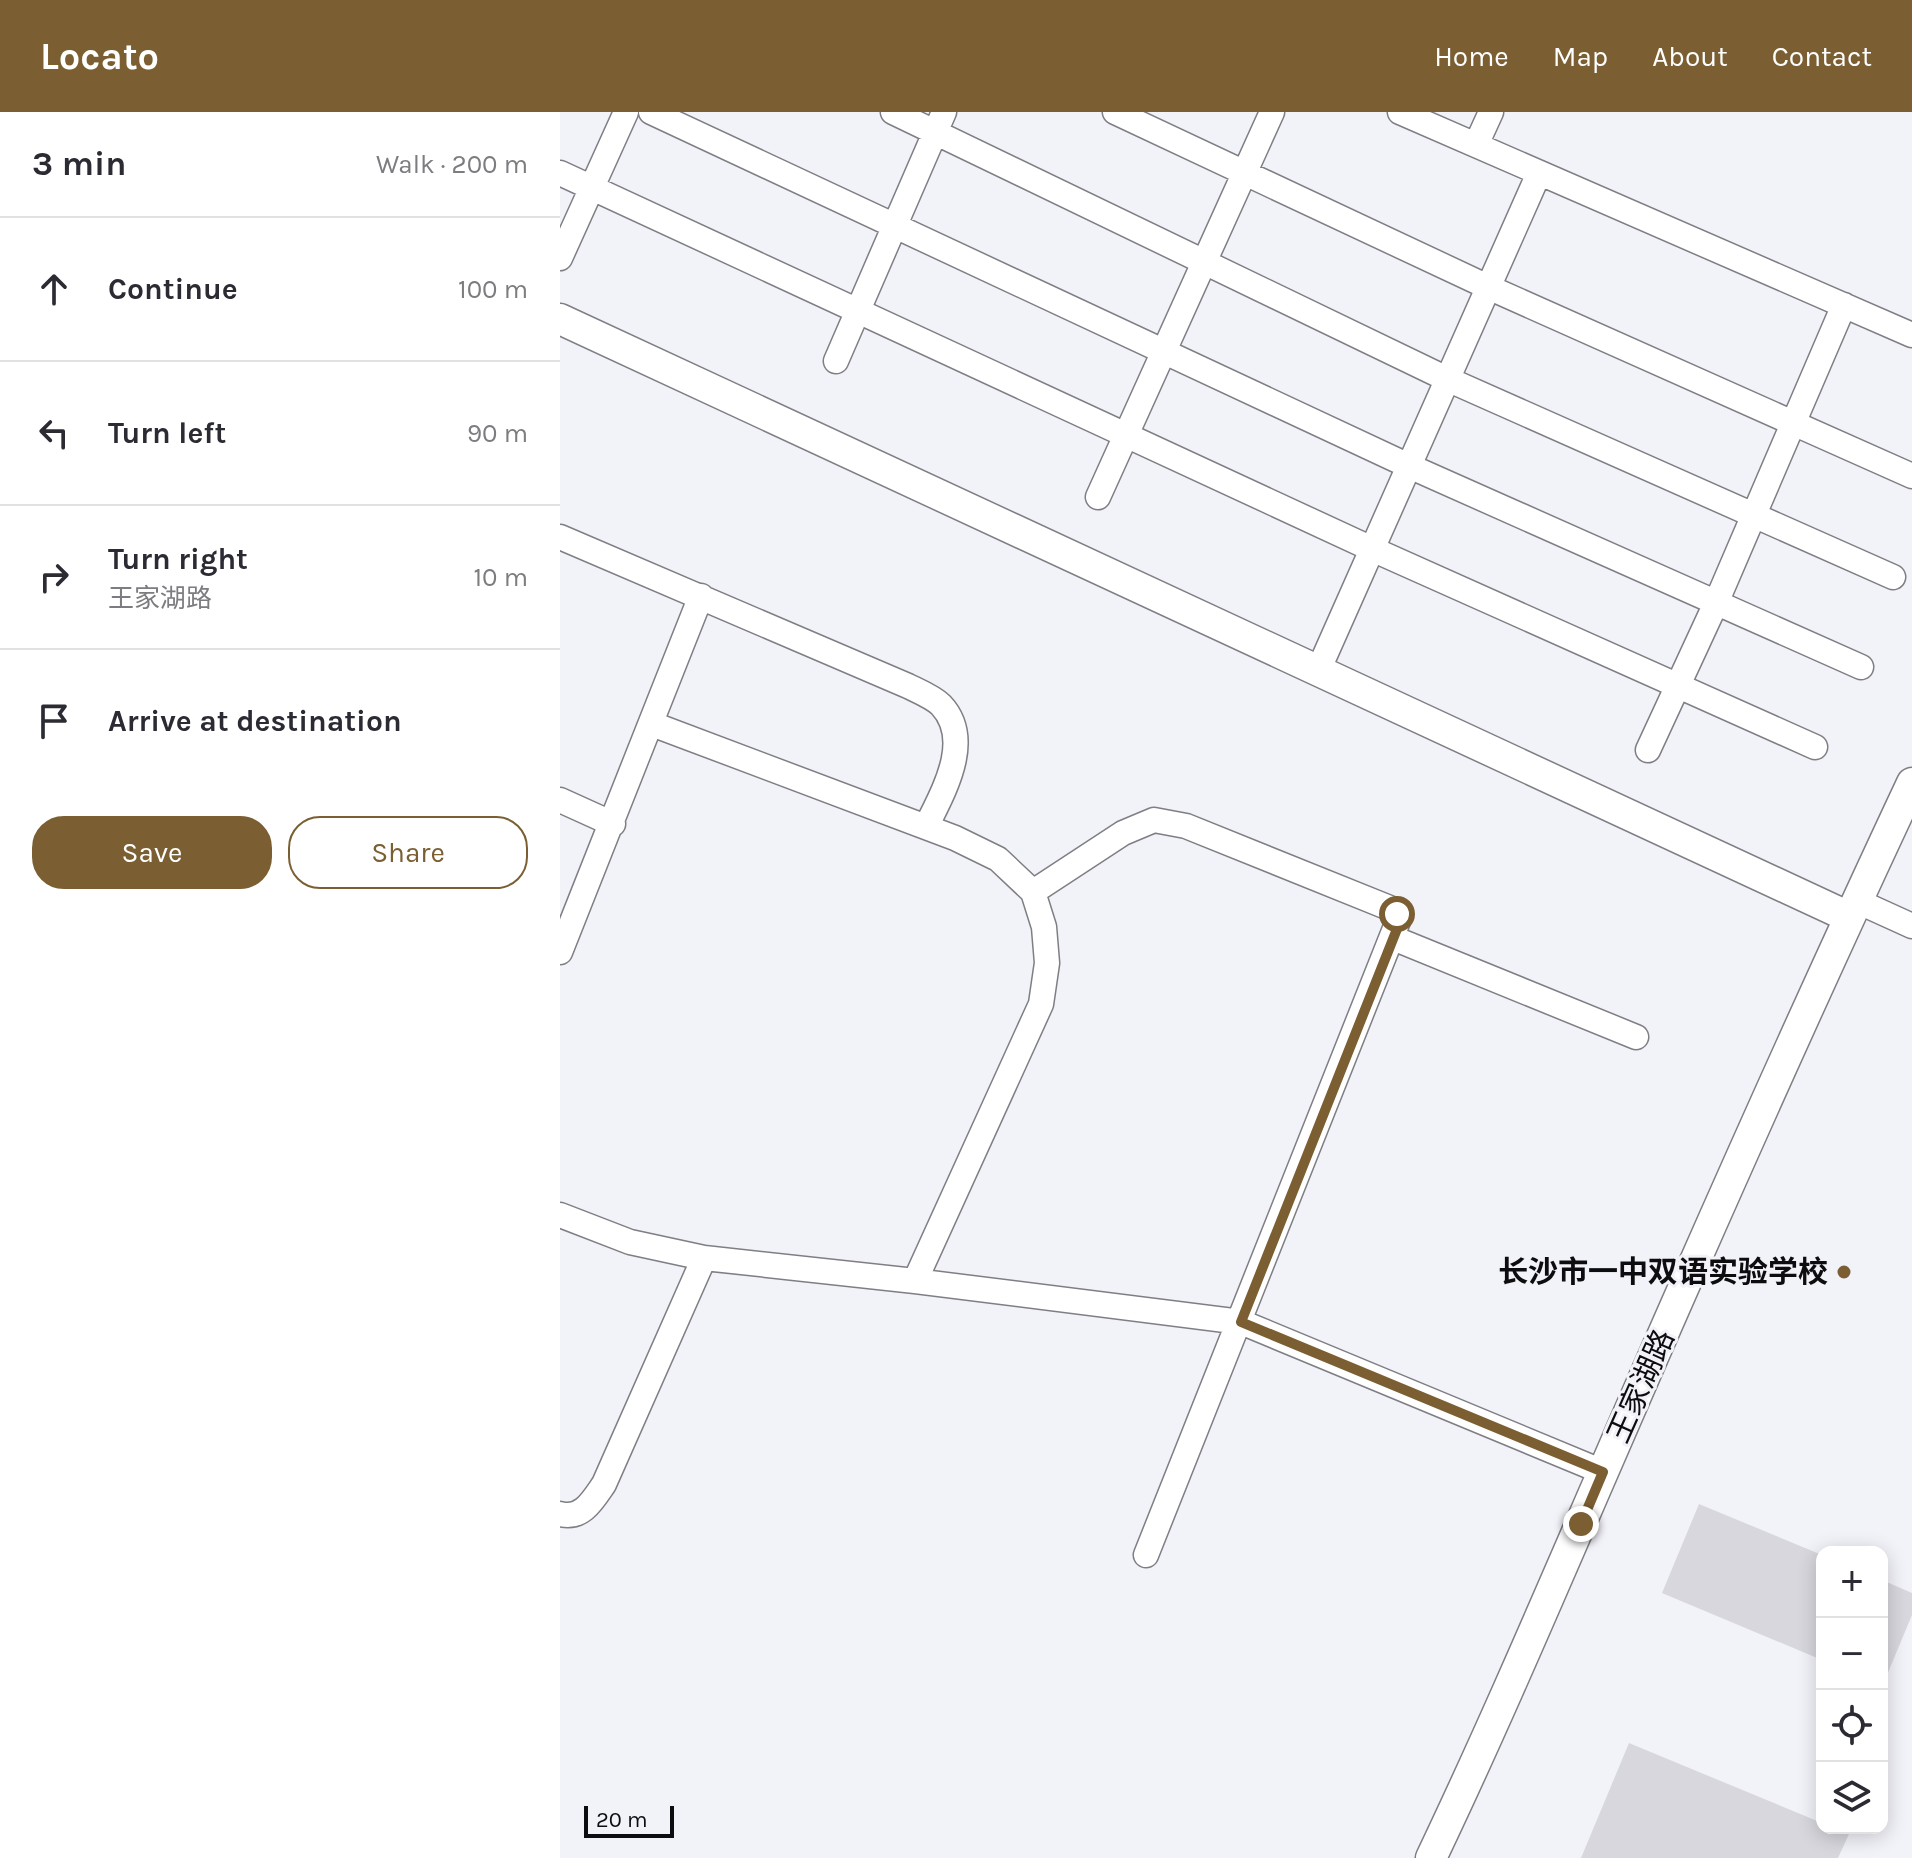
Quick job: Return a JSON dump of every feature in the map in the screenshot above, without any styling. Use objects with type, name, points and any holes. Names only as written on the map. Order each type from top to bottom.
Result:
[{"type":"street","points":[[560,258],[626,112]]},
{"type":"street","points":[[651,112],[1409,466],[1861,667]]},
{"type":"street","points":[[893,112],[939,122],[1203,261],[1447,379],[1893,577]]},
{"type":"street","points":[[1115,112],[1488,287],[1912,476]]},
{"type":"street","points":[[1098,497],[1272,112]]},
{"type":"street","points":[[1400,112],[1912,335]]},
{"type":"street","points":[[1476,145],[1491,112]]},
{"type":"street","points":[[836,361],[939,122]]},
{"type":"street","points":[[560,173],[1372,549],[1815,747]]},
{"type":"street","points":[[1318,671],[1539,173]]},
{"type":"street","points":[[1648,750],[1716,603],[1844,305]]},
{"type":"street","points":[[560,319],[1318,671],[1853,909],[1912,926]]},
{"type":"street","points":[[560,537],[908,686],[941,704],[956,733],[951,774],[926,827]]},
{"type":"street","points":[[560,952],[701,596]]},
{"type":"street","points":[[652,724],[926,827],[998,859],[1033,892],[1044,927],[1047,963],[1041,1004],[915,1281]]},
{"type":"street","name":"王家湖路","points":[[1431,1858],[1497,1719],[1603,1472],[1912,783]]},
{"type":"street","points":[[560,800],[613,824]]},
{"type":"street","points":[[1033,892],[1123,833],[1154,820],[1186,826],[1392,909],[1398,921],[1146,1555]]},
{"type":"street","points":[[1393,938],[1636,1037]]},
{"type":"street","points":[[560,1215],[630,1242],[704,1258],[1241,1322],[1603,1472]]},
{"type":"street","points":[[560,1514],[570,1517],[586,1509],[604,1484],[704,1258]]},
{"type":"building","points":[[1699,1504],[1816,1553],[1816,1657],[1662,1593]]},
{"type":"building","points":[[1888,1583],[1912,1593],[1912,1615],[1888,1673]]},
{"type":"building","points":[[1629,1743],[1816,1821],[1816,1834],[1849,1834],[1838,1858],[1581,1858]]},
{"type":"place","name":"长沙市一中双语实验学校","points":[[1844,1272]]},
{"type":"route","points":[[1397,914],[1397,929],[1241,1322],[1603,1472],[1581,1524]]}]
